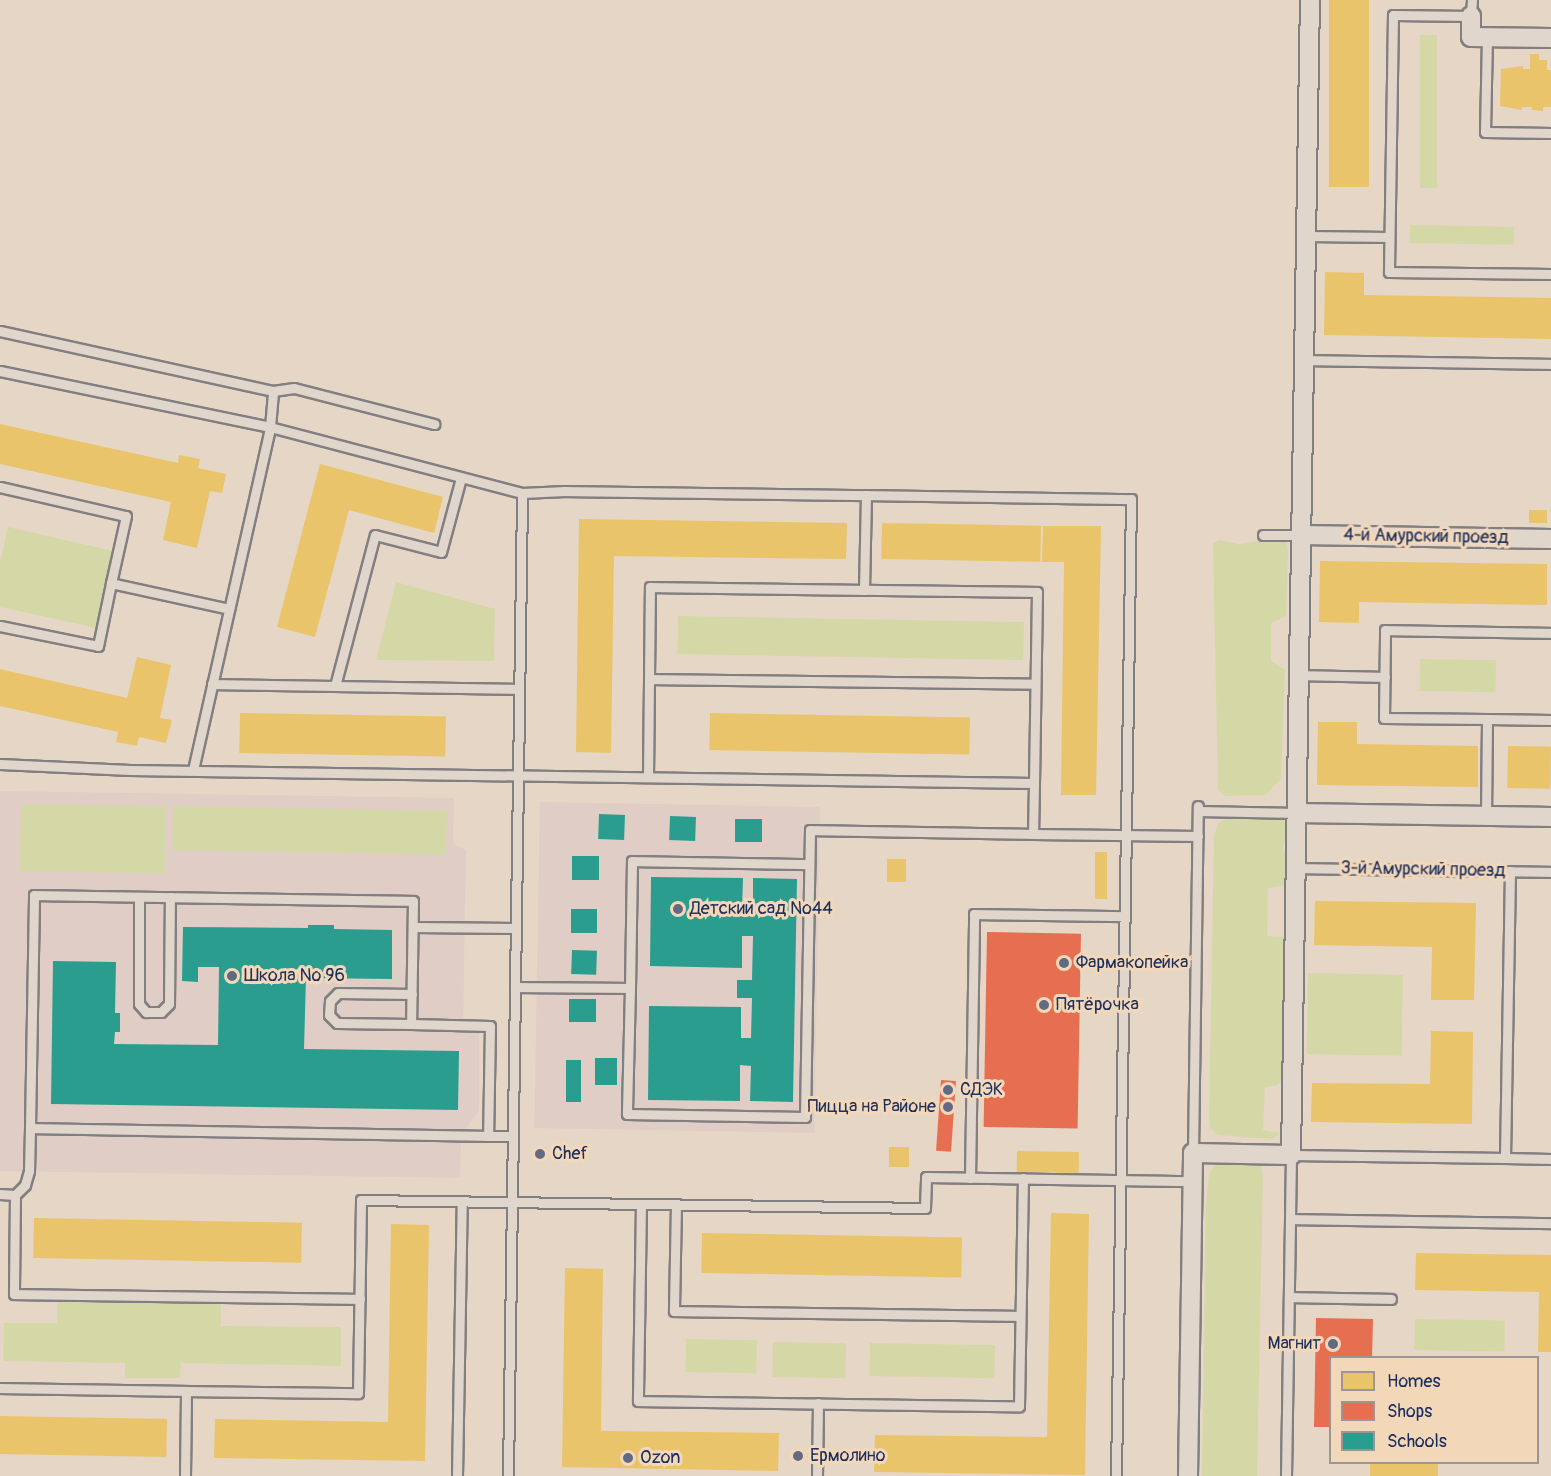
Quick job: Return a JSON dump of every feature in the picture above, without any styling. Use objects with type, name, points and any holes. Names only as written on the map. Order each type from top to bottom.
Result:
[{"type":"street","points":[[1188,1476],[1193,1153],[1291,1155],[1310,0]]},
{"type":"street","points":[[1472,8],[1471,37],[1551,38]]},
{"type":"street","name":"4-й Амурский проезд","points":[[1301,535],[1551,539]]},
{"type":"street","points":[[1297,813],[1551,817]]},
{"type":"lane","points":[[1472,8],[1393,15],[1389,272],[1551,274]]},
{"type":"lane","points":[[1487,37],[1485,132],[1551,133]]},
{"type":"lane","points":[[1306,236],[1389,237]]},
{"type":"lane","points":[[0,331],[273,392],[294,388],[434,424]]},
{"type":"lane","points":[[1304,360],[1551,364]]},
{"type":"lane","points":[[0,371],[270,427],[522,493],[565,491],[1131,499],[1116,1476]]},
{"type":"lane","points":[[193,770],[270,427],[273,392]]},
{"type":"lane","points":[[335,686],[375,535],[441,552],[460,478]]},
{"type":"lane","points":[[0,487],[126,516],[98,646],[0,626]]},
{"type":"lane","points":[[508,1476],[522,493]]},
{"type":"lane","points":[[864,590],[866,495]]},
{"type":"lane","points":[[1263,535],[1301,535]]},
{"type":"lane","points":[[111,583],[229,609]]},
{"type":"lane","points":[[648,777],[650,587],[1037,592],[1033,834]]},
{"type":"lane","points":[[1551,633],[1385,630],[1384,677],[1384,718],[1551,720]]},
{"type":"lane","points":[[1299,675],[1384,677]]},
{"type":"lane","points":[[649,679],[1035,684]]},
{"type":"lane","points":[[212,684],[519,689]]},
{"type":"lane","points":[[1486,816],[1487,719]]},
{"type":"lane","points":[[0,764],[193,770],[1034,783]]},
{"type":"lane","points":[[1193,1153],[1198,808],[1297,813]]},
{"type":"lane","points":[[809,864],[632,861],[627,1114],[805,1117],[810,830],[1198,836]]},
{"type":"lane","name":"3-й Амурский проезд","points":[[1296,868],[1551,872]]},
{"type":"lane","points":[[1505,1158],[1510,872]]},
{"type":"lane","points":[[360,1299],[14,1294],[15,1195],[25,1185],[29,1172],[34,895],[413,901],[411,1024]]},
{"type":"lane","points":[[139,897],[139,1004],[146,1012],[161,1012],[169,1004],[170,897]]},
{"type":"lane","points":[[970,1178],[974,914],[1124,916]]},
{"type":"lane","points":[[413,927],[516,928]]},
{"type":"lane","points":[[515,987],[630,988]]},
{"type":"lane","points":[[412,994],[338,993],[330,1001],[329,1015],[337,1023],[490,1026],[488,1136]]},
{"type":"lane","points":[[30,1128],[513,1136]]},
{"type":"lane","points":[[1286,1476],[1291,1155],[1551,1159]]},
{"type":"lane","points":[[0,1388],[358,1393],[361,1200],[925,1208],[926,1177],[1192,1181]]},
{"type":"lane","points":[[641,1204],[638,1401],[1019,1406],[1023,1178]]},
{"type":"lane","points":[[0,1194],[15,1195]]},
{"type":"lane","points":[[457,1476],[462,1201]]},
{"type":"lane","points":[[676,1204],[674,1311],[1020,1316]]},
{"type":"lane","points":[[1290,1218],[1551,1223]]},
{"type":"lane","points":[[1289,1297],[1391,1299]]},
{"type":"lane","points":[[185,1476],[186,1391]]},
{"type":"lane","points":[[817,1476],[818,1403]]},
{"type":"shaded area","name":"Школа № 96","points":[[0,791],[454,798],[453,843],[466,850],[463,1027],[479,1028],[479,1111],[461,1135],[460,1178],[0,1171]]},
{"type":"shaded area","name":"Детский сад №44","points":[[540,802],[820,807],[814,1133],[534,1128]]},
{"type":"green space","points":[[1420,35],[1437,35],[1437,188],[1420,188]]},
{"type":"green space","points":[[1410,225],[1514,227],[1514,245],[1410,243]]},
{"type":"green space","points":[[8,527],[118,552],[101,629],[0,607],[0,562]]},
{"type":"green space","points":[[1280,538],[1287,542],[1288,552],[1286,616],[1271,623],[1271,661],[1285,670],[1281,778],[1266,795],[1225,796],[1218,790],[1213,543],[1220,540],[1239,544]]},
{"type":"green space","points":[[396,582],[495,609],[494,661],[376,660]]},
{"type":"green space","points":[[678,616],[1024,622],[1023,660],[677,654]]},
{"type":"green space","points":[[1420,659],[1496,660],[1495,692],[1419,691]]},
{"type":"green space","points":[[21,804],[166,807],[165,874],[20,871]]},
{"type":"green space","points":[[173,806],[447,811],[446,855],[172,850]]},
{"type":"green space","points":[[1274,817],[1285,821],[1288,831],[1282,850],[1288,855],[1288,877],[1286,885],[1268,888],[1267,936],[1285,937],[1283,1078],[1278,1085],[1265,1087],[1263,1130],[1280,1133],[1272,1139],[1218,1135],[1210,1128],[1209,1119],[1214,836],[1218,824],[1226,819]]},
{"type":"green space","points":[[1308,973],[1403,975],[1402,1056],[1307,1054]]},
{"type":"green space","points":[[1225,1158],[1260,1162],[1263,1177],[1257,1476],[1202,1476],[1206,1208],[1209,1174],[1216,1163]]},
{"type":"green space","points":[[57,1302],[221,1304],[221,1326],[341,1327],[341,1366],[181,1363],[180,1378],[125,1378],[125,1363],[3,1361],[4,1323],[57,1323]]},
{"type":"green space","points":[[1415,1319],[1505,1321],[1504,1352],[1414,1350]]},
{"type":"green space","points":[[686,1339],[757,1340],[756,1373],[685,1372]]},
{"type":"green space","points":[[773,1342],[846,1343],[845,1378],[772,1377]]},
{"type":"green space","points":[[870,1343],[995,1345],[994,1378],[869,1376]]},
{"type":"building: Homes","points":[[1329,0],[1369,0],[1369,187],[1329,187]]},
{"type":"building: Homes","points":[[1530,54],[1539,54],[1539,60],[1547,60],[1547,70],[1551,70],[1551,107],[1543,107],[1543,111],[1532,110],[1532,107],[1522,107],[1522,110],[1500,106],[1501,69],[1523,66],[1523,69],[1530,69]]},
{"type":"building: Homes","points":[[1325,272],[1364,273],[1364,295],[1551,298],[1551,339],[1324,335]]},
{"type":"building: Homes","points":[[0,424],[178,463],[179,455],[200,459],[198,468],[226,474],[222,493],[210,491],[197,548],[163,540],[171,502],[0,464]]},
{"type":"building: Homes","points":[[320,464],[443,497],[434,533],[349,510],[315,637],[277,627]]},
{"type":"building: Homes","points":[[1529,510],[1547,510],[1547,523],[1529,523]]},
{"type":"building: Homes","points":[[579,519],[847,523],[846,559],[614,556],[611,753],[576,752]]},
{"type":"building: Homes","points":[[882,523],[1041,526],[1040,562],[881,559]]},
{"type":"building: Homes","points":[[1043,526],[1101,526],[1096,795],[1061,795],[1064,562],[1042,562]]},
{"type":"building: Homes","points":[[1320,561],[1547,564],[1547,605],[1359,602],[1359,623],[1319,622]]},
{"type":"building: Homes","points":[[137,657],[171,665],[160,718],[172,720],[166,743],[139,737],[137,746],[116,742],[118,732],[0,706],[0,669],[127,698]]},
{"type":"building: Homes","points":[[240,713],[446,717],[445,757],[239,753]]},
{"type":"building: Homes","points":[[710,713],[970,718],[969,755],[709,750]]},
{"type":"building: Homes","points":[[1318,722],[1357,722],[1357,744],[1478,746],[1478,787],[1317,785]]},
{"type":"building: Homes","points":[[1508,746],[1551,747],[1550,789],[1507,788]]},
{"type":"building: Homes","points":[[1095,852],[1107,852],[1107,899],[1095,899]]},
{"type":"building: Homes","points":[[887,859],[906,859],[906,882],[887,882]]},
{"type":"building: Homes","points":[[1315,901],[1476,903],[1474,1000],[1431,1000],[1432,947],[1314,945]]},
{"type":"building: Homes","points":[[1431,1031],[1473,1032],[1472,1124],[1311,1122],[1312,1083],[1430,1084]]},
{"type":"building: Homes","points":[[889,1147],[909,1147],[909,1167],[889,1167]]},
{"type":"building: Homes","points":[[1017,1151],[1079,1152],[1079,1173],[1017,1172]]},
{"type":"building: Homes","points":[[1051,1213],[1089,1214],[1085,1475],[874,1472],[875,1435],[1047,1437]]},
{"type":"building: Homes","points":[[34,1218],[302,1223],[301,1263],[33,1258]]},
{"type":"building: Homes","points":[[391,1224],[429,1225],[425,1461],[214,1458],[215,1419],[388,1422]]},
{"type":"building: Homes","points":[[702,1233],[962,1238],[961,1278],[701,1273]]},
{"type":"building: Homes","points":[[1416,1253],[1551,1255],[1551,1352],[1538,1352],[1539,1292],[1415,1290]]},
{"type":"building: Homes","points":[[565,1268],[603,1269],[601,1431],[779,1433],[778,1471],[562,1467]]},
{"type":"building: Homes","points":[[0,1416],[167,1419],[166,1457],[0,1454]]},
{"type":"building: Homes","points":[[1370,1464],[1438,1464],[1438,1476],[1370,1476]]},
{"type":"building: Shops","points":[[987,932],[1081,934],[1078,1129],[984,1127]]},
{"type":"building: Shops","points":[[941,1080],[956,1081],[951,1152],[936,1151]]},
{"type":"building: Shops","points":[[536,1147],[546,1148],[545,1160],[536,1160]]},
{"type":"building: Shops","points":[[1316,1318],[1373,1319],[1372,1356],[1329,1356],[1329,1427],[1314,1427]]},
{"type":"building: Schools","points":[[599,814],[625,815],[624,840],[598,839]]},
{"type":"building: Schools","points":[[670,816],[696,817],[695,841],[669,840]]},
{"type":"building: Schools","points":[[735,819],[762,819],[762,842],[735,842]]},
{"type":"building: Schools","points":[[572,856],[599,856],[599,880],[572,880]]},
{"type":"building: Schools","points":[[651,877],[743,878],[742,910],[753,910],[753,878],[797,879],[793,1102],[750,1101],[751,1066],[740,1065],[740,1101],[648,1100],[649,1006],[741,1007],[741,1038],[751,1038],[752,998],[737,998],[737,980],[752,980],[753,936],[742,936],[742,968],[650,966]]},
{"type":"building: Schools","points":[[571,909],[597,909],[597,933],[571,933]]},
{"type":"building: Schools","points":[[308,925],[334,925],[334,929],[392,930],[392,979],[306,978],[304,1049],[459,1051],[458,1110],[51,1104],[53,961],[116,962],[115,1013],[120,1013],[120,1032],[115,1032],[114,1044],[218,1045],[219,967],[198,967],[198,982],[182,981],[183,927],[308,928]]},
{"type":"building: Schools","points":[[572,950],[597,951],[596,975],[571,974]]},
{"type":"building: Schools","points":[[569,999],[596,999],[596,1022],[569,1022]]},
{"type":"building: Schools","points":[[595,1058],[617,1058],[617,1085],[595,1085]]},
{"type":"building: Schools","points":[[566,1060],[581,1060],[581,1102],[566,1102]]},
{"type":"place","name":"Детский сад №44","points":[[678,909]]},
{"type":"place","name":"Фармакопейка","points":[[1064,963]]},
{"type":"place","name":"Школа № 96","points":[[232,976]]},
{"type":"place","name":"Пятёрочка","points":[[1044,1005]]},
{"type":"place","name":"СДЭК","points":[[948,1090]]},
{"type":"place","name":"Пицца на Районе","points":[[948,1107]]},
{"type":"place","name":"Chef","points":[[540,1154]]},
{"type":"place","name":"Магнит","points":[[1333,1344]]},
{"type":"place","name":"Ермолино","points":[[798,1456]]},
{"type":"place","name":"Ozon","points":[[628,1458]]}]
